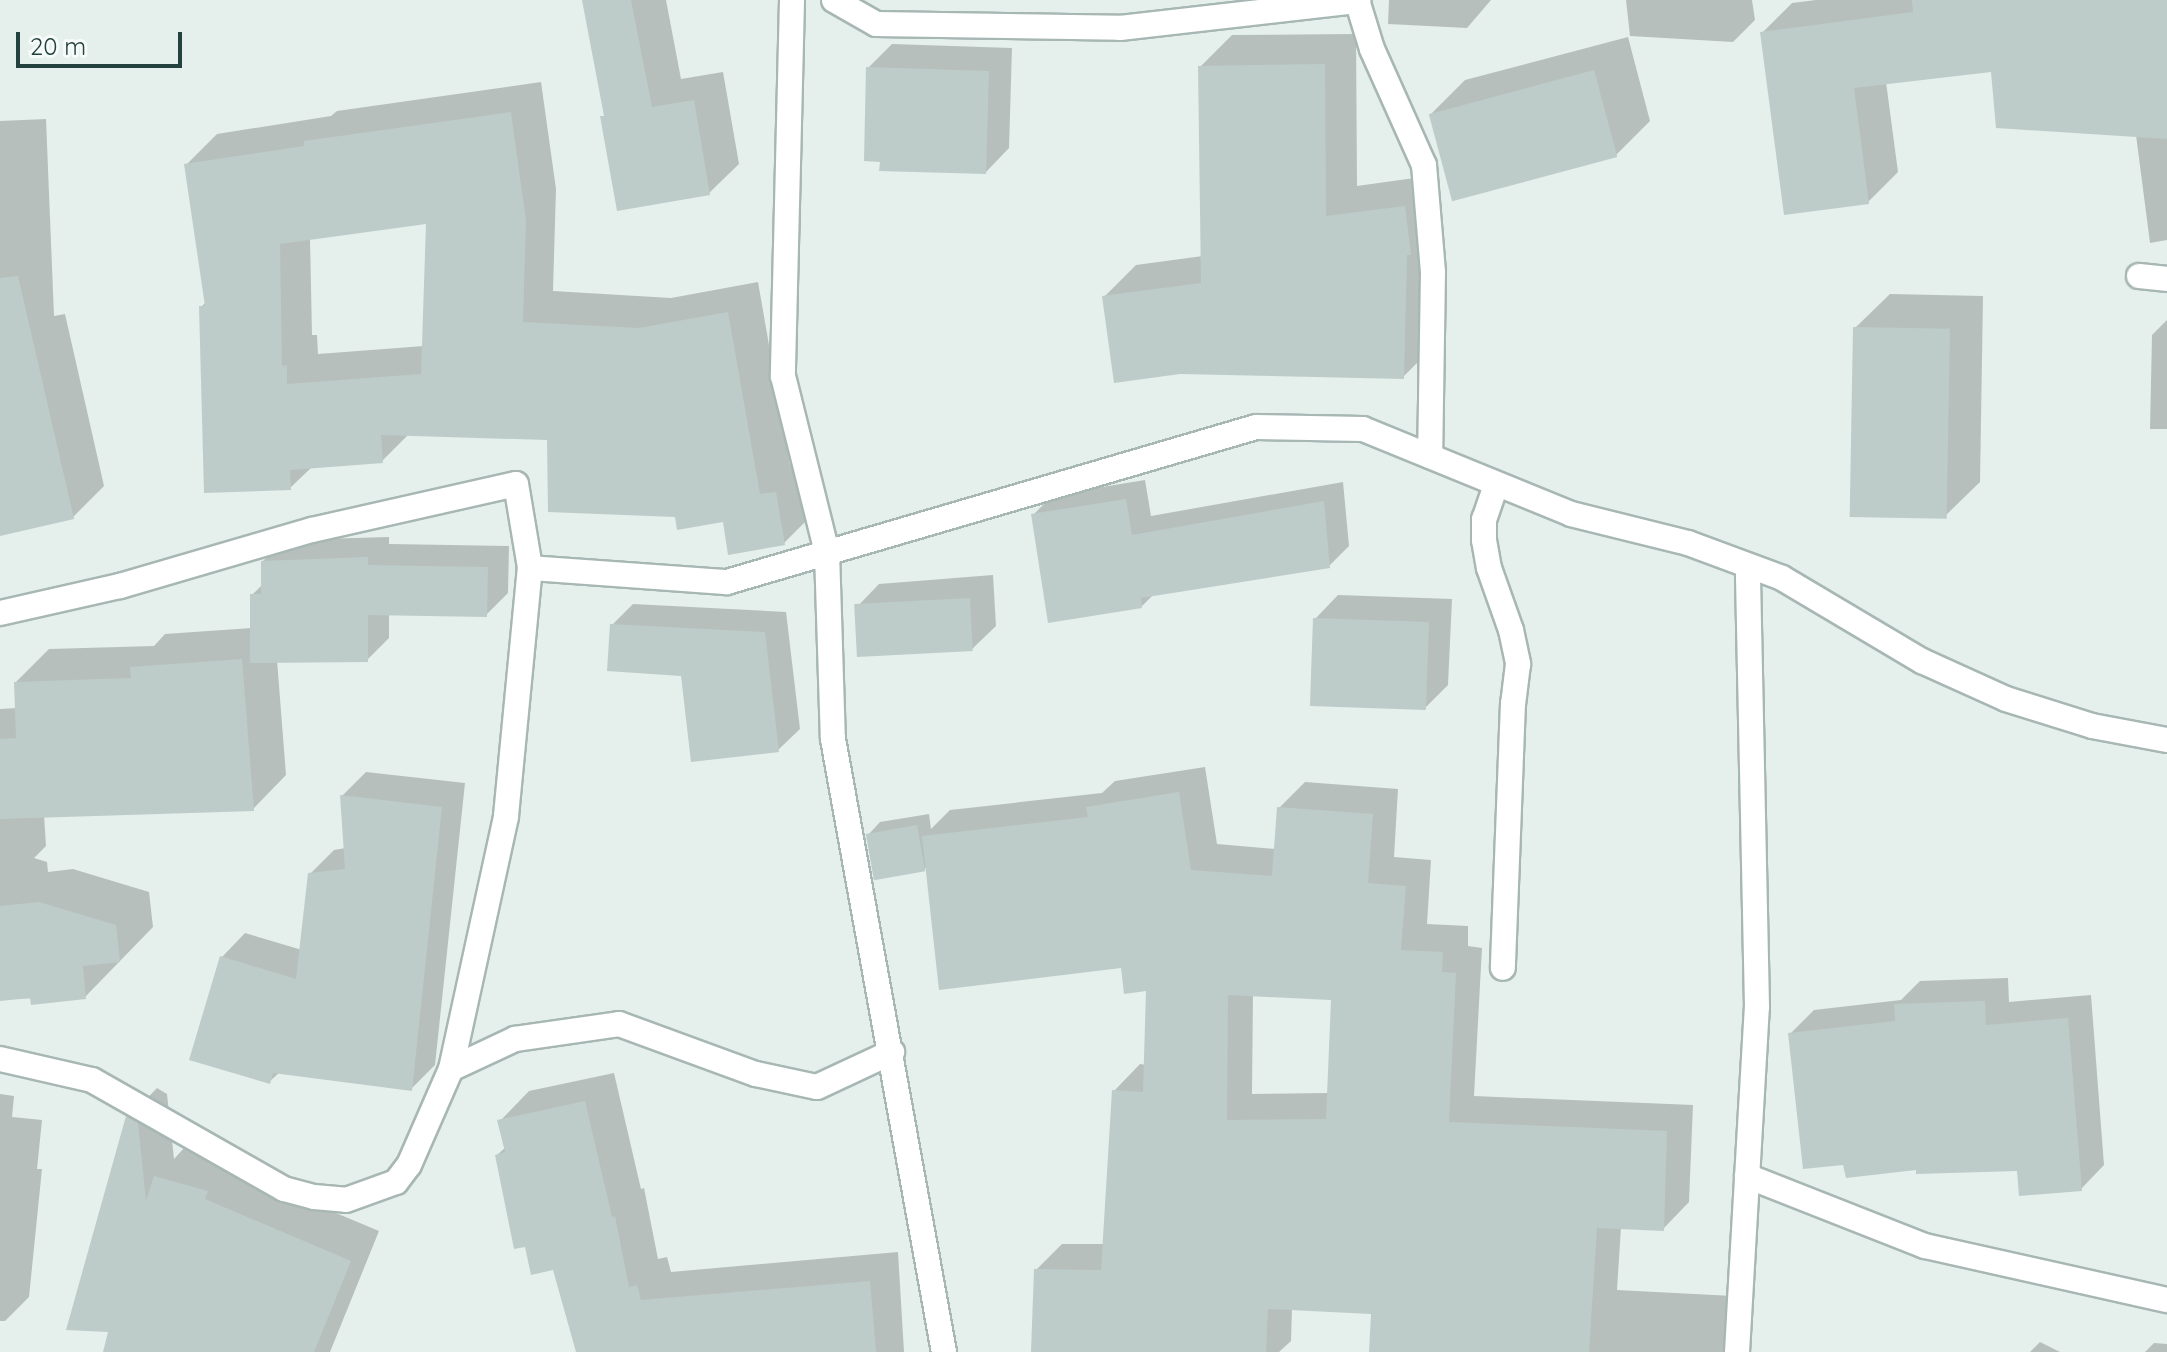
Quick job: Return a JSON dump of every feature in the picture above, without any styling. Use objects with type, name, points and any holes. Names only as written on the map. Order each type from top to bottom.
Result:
[{"type":"street","points":[[792,0],[783,376],[827,552],[833,739],[944,1352]]},
{"type":"street","points":[[834,0],[876,24],[1120,28],[1358,0],[1372,49],[1424,165],[1433,272],[1430,456]]},
{"type":"street","points":[[2139,276],[2167,279]]},
{"type":"street","points":[[530,568],[727,582],[1256,427],[1363,429],[1571,514],[1688,543],[1782,578],[1922,661],[2006,699],[2092,726],[2167,740]]},
{"type":"street","points":[[0,613],[120,586],[312,530],[516,484],[530,568],[506,816],[451,1069],[409,1165],[396,1182],[346,1200],[314,1197],[284,1189],[92,1080],[0,1059]]},
{"type":"street","points":[[1496,485],[1484,519],[1484,540],[1489,568],[1511,630],[1518,664],[1513,703],[1503,968]]},
{"type":"street","points":[[1737,1352],[1757,1007],[1748,566]]},
{"type":"street","points":[[451,1069],[515,1039],[619,1024],[756,1074],[817,1087],[892,1052]]},
{"type":"street","points":[[1747,1176],[1925,1246],[2167,1300]]},
{"type":"building","points":[[582,0],[631,0],[652,107],[694,100],[710,195],[617,211],[600,116],[604,116]]},
{"type":"building","points":[[1912,0],[2167,0],[2167,139],[1996,128],[1991,72],[1854,88],[1869,204],[1784,215],[1760,32],[1913,12]]},
{"type":"building","points":[[1325,64],[1326,216],[1405,206],[1411,255],[1407,255],[1404,379],[1180,374],[1114,383],[1102,296],[1201,283],[1198,66]]},
{"type":"building","points":[[866,67],[989,71],[986,174],[879,171],[880,162],[864,161]]},
{"type":"building","points":[[1594,70],[1617,157],[1452,201],[1429,114]]},
{"type":"building","points":[[511,112],[526,221],[523,322],[639,328],[728,312],[760,494],[776,492],[785,545],[728,555],[723,522],[677,530],[675,517],[548,512],[547,440],[381,435],[383,463],[290,470],[291,490],[204,493],[199,306],[205,306],[184,164],[304,146],[304,141]],"holes":[[[426,224],[421,374],[287,384],[287,365],[282,366],[280,244]]]},
{"type":"building","points":[[18,276],[74,519],[0,536],[0,278]]},
{"type":"building","points":[[1853,327],[1950,329],[1947,519],[1850,517]]},
{"type":"building","points":[[1126,499],[1132,535],[1324,501],[1330,568],[1141,598],[1142,608],[1048,623],[1031,514]]},
{"type":"building","points":[[368,557],[368,565],[488,567],[487,617],[368,615],[368,662],[250,663],[250,594],[261,594],[261,561]]},
{"type":"building","points":[[970,598],[973,651],[857,657],[854,604]]},
{"type":"building","points":[[1313,618],[1429,622],[1426,710],[1310,706]]},
{"type":"building","points":[[610,624],[765,632],[779,752],[691,762],[681,676],[607,671]]},
{"type":"building","points":[[242,659],[254,811],[0,819],[0,739],[16,738],[14,682],[131,678],[130,667]]},
{"type":"building","points":[[1179,792],[1191,870],[1272,876],[1277,807],[1373,814],[1368,883],[1406,886],[1401,950],[1443,952],[1442,972],[1456,973],[1449,1122],[1667,1131],[1664,1231],[1597,1228],[1589,1352],[1369,1352],[1371,1314],[1268,1309],[1266,1352],[1031,1352],[1034,1269],[1101,1270],[1112,1090],[1143,1092],[1146,991],[1124,994],[1121,968],[939,990],[922,836],[1088,817],[1086,807]],"holes":[[[1228,995],[1331,1000],[1326,1119],[1227,1120]]]},
{"type":"building","points":[[340,795],[442,807],[412,1091],[273,1073],[270,1084],[189,1060],[220,956],[296,979],[308,873],[345,869]]},
{"type":"building","points":[[917,825],[925,871],[874,880],[866,834]]},
{"type":"building","points":[[39,902],[116,925],[120,962],[83,966],[86,999],[31,1005],[30,998],[0,1001],[0,906]]},
{"type":"building","points":[[1985,1001],[1986,1025],[2068,1018],[2082,1191],[2019,1196],[2017,1171],[1916,1174],[1916,1170],[1846,1178],[1843,1165],[1803,1169],[1788,1033],[1895,1021],[1894,1004]]},
{"type":"building","points":[[585,1101],[612,1217],[615,1216],[629,1287],[637,1285],[641,1300],[870,1281],[876,1352],[576,1352],[553,1270],[531,1275],[525,1247],[514,1249],[495,1155],[505,1152],[497,1120]]},
{"type":"building","points":[[126,1116],[138,1123],[146,1201],[154,1176],[208,1191],[205,1199],[351,1261],[314,1352],[103,1352],[108,1332],[66,1330]]}]
